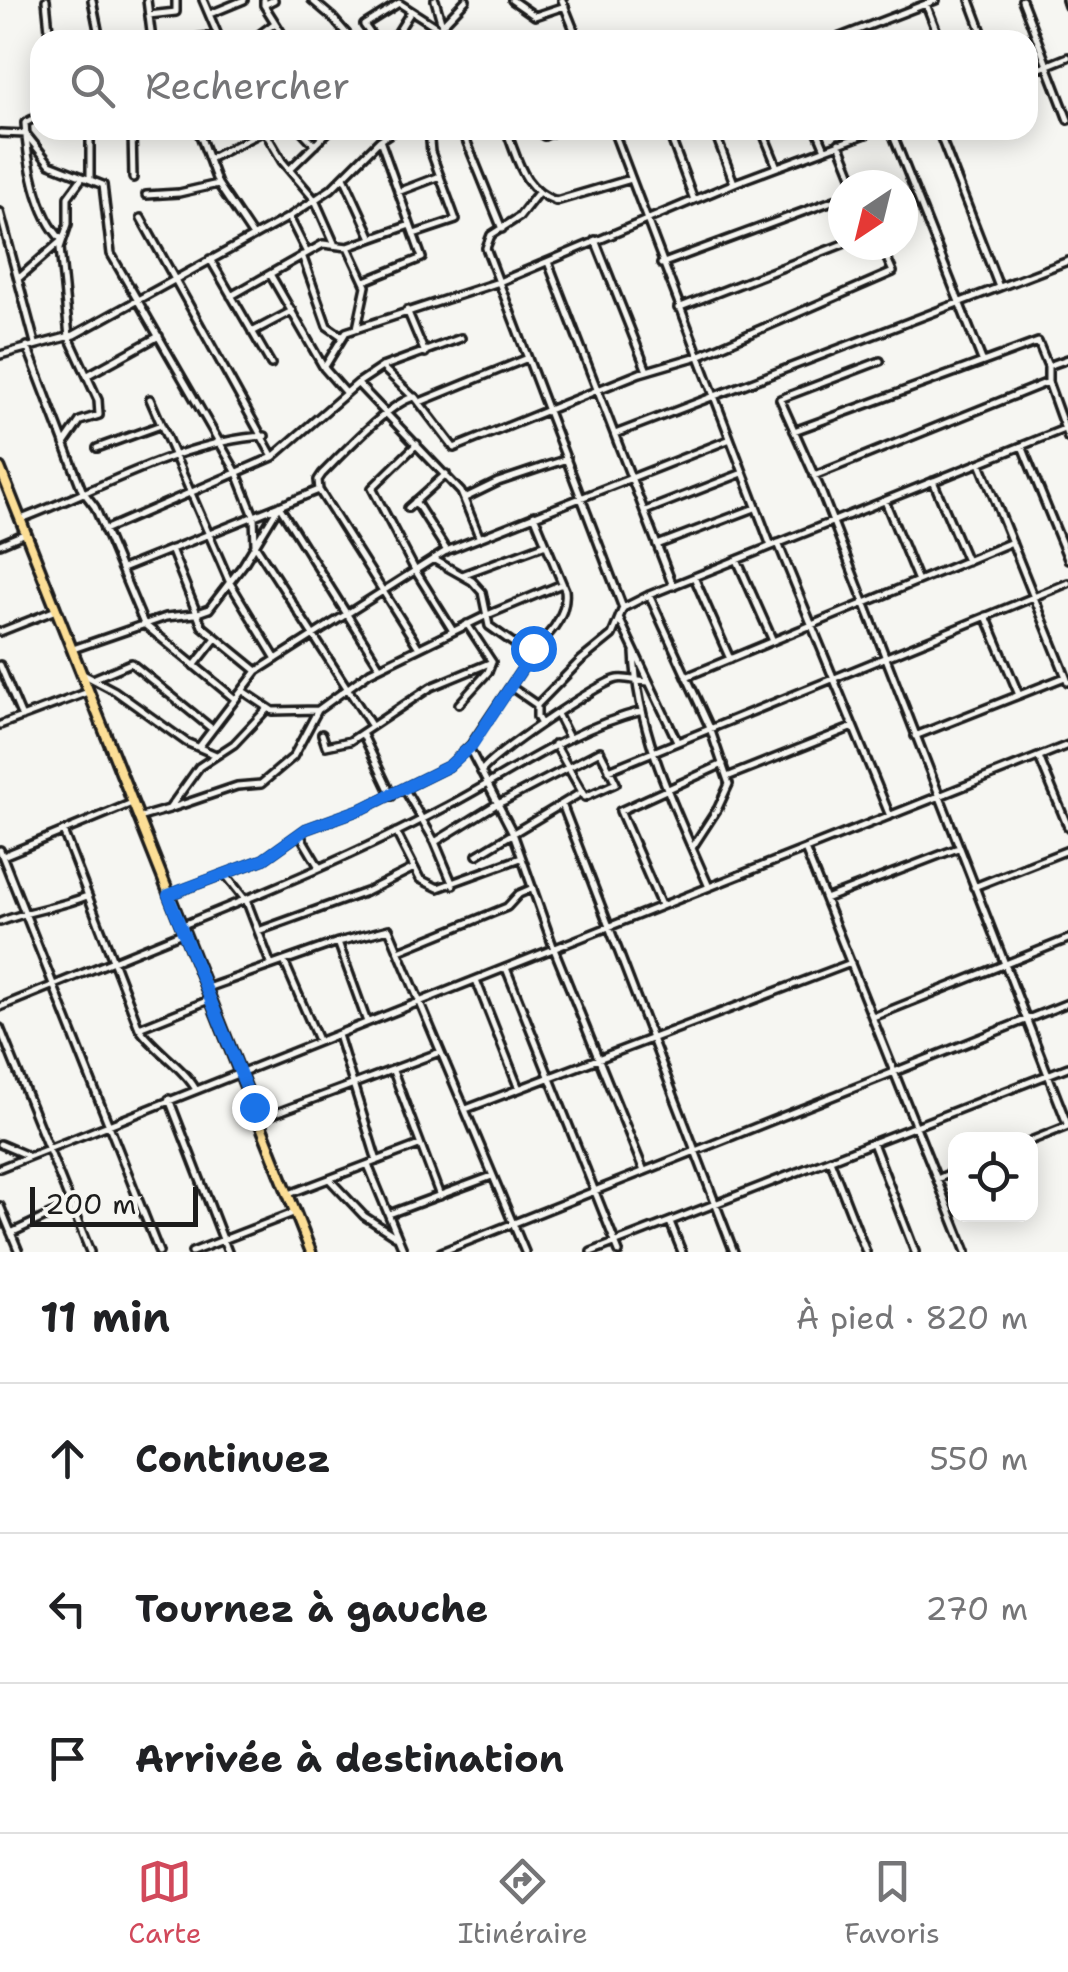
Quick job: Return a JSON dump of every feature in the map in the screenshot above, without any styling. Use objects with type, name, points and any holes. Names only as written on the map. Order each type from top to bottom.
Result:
[{"type":"main road","points":[[1,471],[311,1252]]},
{"type":"street","points":[[46,0],[49,30]]},
{"type":"street","points":[[92,0],[98,30]]},
{"type":"street","points":[[146,0],[151,30]]},
{"type":"street","points":[[149,16],[176,12],[176,0]]},
{"type":"street","points":[[203,0],[215,30]]},
{"type":"street","points":[[209,15],[231,2],[244,0]]},
{"type":"street","points":[[274,0],[264,3],[280,30]]},
{"type":"street","points":[[312,0],[343,30]]},
{"type":"street","points":[[435,0],[440,27]]},
{"type":"street","points":[[437,30],[466,0]]},
{"type":"street","points":[[512,0],[535,16],[564,3],[572,30]]},
{"type":"street","points":[[858,30],[936,0]]},
{"type":"street","points":[[970,0],[981,30]]},
{"type":"street","points":[[1022,0],[1033,30]]},
{"type":"street","points":[[368,30],[364,25],[398,3],[440,27]]},
{"type":"street","points":[[926,4],[936,30]]},
{"type":"street","points":[[400,30],[411,12]]},
{"type":"street","points":[[266,30],[275,23]]},
{"type":"street","points":[[1038,42],[1067,116]]},
{"type":"street","points":[[1038,69],[1068,58]]},
{"type":"street","points":[[30,121],[26,123],[28,156],[44,217],[62,240]]},
{"type":"street","points":[[0,133],[26,134],[30,139]]},
{"type":"street","points":[[31,140],[50,164],[103,184],[108,246],[237,473],[254,516],[254,545],[371,725]]},
{"type":"street","points":[[90,140],[90,178]]},
{"type":"street","points":[[132,140],[133,178]]},
{"type":"street","points":[[202,140],[218,184],[253,236]]},
{"type":"street","points":[[209,159],[246,140]]},
{"type":"street","points":[[270,140],[282,161],[314,200],[334,243]]},
{"type":"street","points":[[309,140],[314,145]]},
{"type":"street","points":[[291,168],[319,140]]},
{"type":"street","points":[[0,355],[69,337],[288,217],[344,177],[380,140],[422,258],[365,281]]},
{"type":"street","points":[[414,234],[456,220],[429,140]]},
{"type":"street","points":[[466,140],[502,229]]},
{"type":"street","points":[[510,140],[526,180],[537,194],[556,201],[631,179]]},
{"type":"street","points":[[617,140],[754,508],[812,625],[890,816]]},
{"type":"street","points":[[672,140],[694,200]]},
{"type":"street","points":[[718,140],[734,183]]},
{"type":"street","points":[[766,140],[777,167]]},
{"type":"street","points":[[821,140],[825,149]]},
{"type":"street","points":[[324,368],[346,332],[498,282],[646,218],[850,140]]},
{"type":"street","points":[[895,140],[982,360]]},
{"type":"street","points":[[942,140],[1000,287]]},
{"type":"street","points":[[839,144],[850,170]]},
{"type":"street","points":[[398,192],[440,176]]},
{"type":"street","points":[[344,177],[372,238]]},
{"type":"street","points":[[64,444],[80,421],[98,415],[98,400],[69,337],[60,248],[68,224],[68,198],[82,178]]},
{"type":"street","points":[[146,195],[218,184]]},
{"type":"street","points":[[537,194],[519,216],[486,241],[486,248],[623,608]]},
{"type":"street","points":[[661,264],[828,203]]},
{"type":"street","points":[[0,212],[36,343]]},
{"type":"street","points":[[288,217],[327,326],[344,337]]},
{"type":"street","points":[[141,218],[273,457]]},
{"type":"street","points":[[231,296],[322,244],[348,247],[410,225]]},
{"type":"street","points":[[19,278],[62,240]]},
{"type":"street","points":[[594,240],[647,371]]},
{"type":"street","points":[[348,247],[365,281],[366,294],[357,328]]},
{"type":"street","points":[[678,308],[828,250]]},
{"type":"street","points":[[210,259],[271,364]]},
{"type":"street","points":[[382,367],[420,402],[454,448],[547,408],[698,356],[893,272],[888,260]]},
{"type":"street","points":[[548,261],[672,586]]},
{"type":"street","points":[[616,434],[1068,261]]},
{"type":"street","points":[[270,274],[324,368],[347,394]]},
{"type":"street","points":[[408,310],[425,353]]},
{"type":"street","points":[[252,332],[292,312]]},
{"type":"street","points":[[88,376],[159,336]]},
{"type":"street","points":[[104,530],[273,457],[382,367],[461,338]]},
{"type":"street","points":[[794,431],[1038,342],[1068,438]]},
{"type":"street","points":[[27,346],[85,495],[95,507],[144,624],[235,699]]},
{"type":"street","points":[[420,402],[528,358]]},
{"type":"street","points":[[1048,366],[1068,358]]},
{"type":"street","points":[[880,361],[780,399],[814,476],[1068,1126],[1038,1138]]},
{"type":"street","points":[[814,476],[1048,382]]},
{"type":"street","points":[[358,383],[465,498],[479,536]]},
{"type":"street","points":[[412,396],[318,480],[319,490],[419,648]]},
{"type":"street","points":[[150,399],[230,583],[276,659]]},
{"type":"street","points":[[96,448],[162,425]]},
{"type":"street","points":[[541,724],[537,705],[612,635],[623,608],[1064,429]]},
{"type":"street","points":[[21,519],[176,458],[220,443],[264,436]]},
{"type":"street","points":[[199,747],[257,671],[447,550],[728,440]]},
{"type":"street","points":[[417,444],[372,488],[453,631]]},
{"type":"street","points":[[1022,446],[1068,559]]},
{"type":"street","points":[[465,498],[498,482],[567,459]]},
{"type":"street","points":[[915,736],[1067,678],[980,463]]},
{"type":"street","points":[[408,508],[446,474]]},
{"type":"street","points":[[645,511],[741,474]]},
{"type":"street","points":[[933,481],[967,560]]},
{"type":"street","points":[[122,569],[319,490]]},
{"type":"street","points":[[415,501],[447,550]]},
{"type":"street","points":[[885,501],[918,581]]},
{"type":"street","points":[[71,649],[166,617],[195,614],[214,606],[280,506]]},
{"type":"street","points":[[280,506],[380,667]]},
{"type":"street","points":[[658,545],[754,508]]},
{"type":"street","points":[[524,651],[542,643],[566,601],[534,515]]},
{"type":"street","points":[[0,544],[26,532]]},
{"type":"street","points":[[686,677],[1012,542]]},
{"type":"street","points":[[462,575],[546,544]]},
{"type":"street","points":[[172,549],[202,626],[257,671]]},
{"type":"street","points":[[433,559],[482,592],[489,626],[524,651]]},
{"type":"street","points":[[737,560],[773,641]]},
{"type":"street","points":[[694,577],[730,659]]},
{"type":"street","points":[[609,770],[1068,583]]},
{"type":"street","points":[[138,818],[237,786],[261,784],[293,757],[318,710],[380,667],[467,624],[562,584]]},
{"type":"street","points":[[649,595],[710,728],[729,784],[692,848]]},
{"type":"street","points":[[0,632],[56,610]]},
{"type":"street","points":[[986,616],[1019,695]]},
{"type":"street","points":[[619,618],[677,741]]},
{"type":"street","points":[[467,624],[492,662]]},
{"type":"street","points":[[194,666],[216,638]]},
{"type":"street","points":[[168,895],[264,859],[300,834],[392,796],[449,766],[469,748],[524,666],[524,651]]},
{"type":"street","points":[[634,652],[635,682],[654,750],[709,887]]},
{"type":"street","points":[[459,704],[488,672],[492,662]]},
{"type":"street","points":[[322,734],[326,746],[350,741],[431,686],[492,662]]},
{"type":"street","points":[[93,678],[131,663],[211,728]]},
{"type":"street","points":[[0,666],[22,717]]},
{"type":"street","points":[[80,672],[186,742],[216,754]]},
{"type":"street","points":[[482,772],[488,762],[541,724],[617,679],[648,682]]},
{"type":"street","points":[[510,687],[537,705]]},
{"type":"street","points":[[242,690],[267,709],[318,710]]},
{"type":"street","points":[[0,726],[88,692]]},
{"type":"street","points":[[169,809],[198,767],[234,744],[267,709]]},
{"type":"street","points":[[0,1007],[113,963],[421,820],[555,744],[620,716],[642,711]]},
{"type":"street","points":[[558,714],[568,738]]},
{"type":"street","points":[[727,777],[854,726]]},
{"type":"street","points":[[362,733],[392,796]]},
{"type":"street","points":[[434,842],[498,804],[568,768],[600,751],[616,783],[585,798],[568,768],[555,744]]},
{"type":"street","points":[[0,1168],[1068,745]]},
{"type":"street","points":[[469,748],[514,833],[554,949],[644,1171]]},
{"type":"street","points":[[1039,757],[1068,827]]},
{"type":"street","points":[[661,905],[620,810],[723,764]]},
{"type":"street","points":[[404,790],[453,884]]},
{"type":"street","points":[[478,855],[582,792]]},
{"type":"street","points":[[132,803],[1,853],[159,1252]]},
{"type":"street","points":[[562,804],[734,1252]]},
{"type":"street","points":[[63,831],[140,1028],[151,1045],[195,1088]]},
{"type":"street","points":[[396,832],[428,886],[453,884],[522,858]]},
{"type":"street","points":[[300,834],[319,867]]},
{"type":"street","points":[[825,899],[959,847]]},
{"type":"street","points":[[805,850],[966,1252]]},
{"type":"street","points":[[974,887],[1068,850]]},
{"type":"street","points":[[258,930],[366,892],[414,868]]},
{"type":"street","points":[[225,874],[246,900],[272,965]]},
{"type":"street","points":[[399,951],[508,907],[519,894],[532,888]]},
{"type":"street","points":[[0,922],[87,896]]},
{"type":"street","points":[[206,988],[338,942],[390,929],[524,1252]]},
{"type":"street","points":[[872,1017],[1068,939]]},
{"type":"street","points":[[338,942],[366,1022]]},
{"type":"street","points":[[284,961],[318,1040]]},
{"type":"street","points":[[465,1110],[851,963]]},
{"type":"street","points":[[506,968],[619,1252]]},
{"type":"street","points":[[476,980],[520,1089]]},
{"type":"street","points":[[140,1028],[210,1000]]},
{"type":"street","points":[[440,1252],[1068,1003]]},
{"type":"street","points":[[0,1028],[90,1252]]},
{"type":"street","points":[[337,1034],[377,1161]]},
{"type":"street","points":[[260,1118],[441,1052]]},
{"type":"street","points":[[591,1252],[1068,1067]]},
{"type":"street","points":[[392,1072],[440,1196]]},
{"type":"street","points":[[169,1099],[228,1252]]},
{"type":"street","points":[[873,1143],[915,1252]]},
{"type":"street","points":[[0,1144],[29,1156]]},
{"type":"street","points":[[289,1194],[419,1146]]},
{"type":"street","points":[[830,1160],[866,1252]]},
{"type":"street","points":[[368,1164],[404,1252]]},
{"type":"street","points":[[937,1178],[948,1174]]},
{"type":"street","points":[[389,1214],[492,1176]]},
{"type":"street","points":[[329,1179],[364,1216],[398,1237]]},
{"type":"street","points":[[0,1206],[18,1252]]},
{"type":"street","points":[[11,1233],[71,1206]]},
{"type":"street","points":[[192,1252],[296,1212]]},
{"type":"street","points":[[670,1222],[682,1252]]},
{"type":"route","points":[[254,1107],[168,895],[264,859],[306,829],[364,808],[449,766],[472,745],[524,666],[524,651],[533,648]]}]
